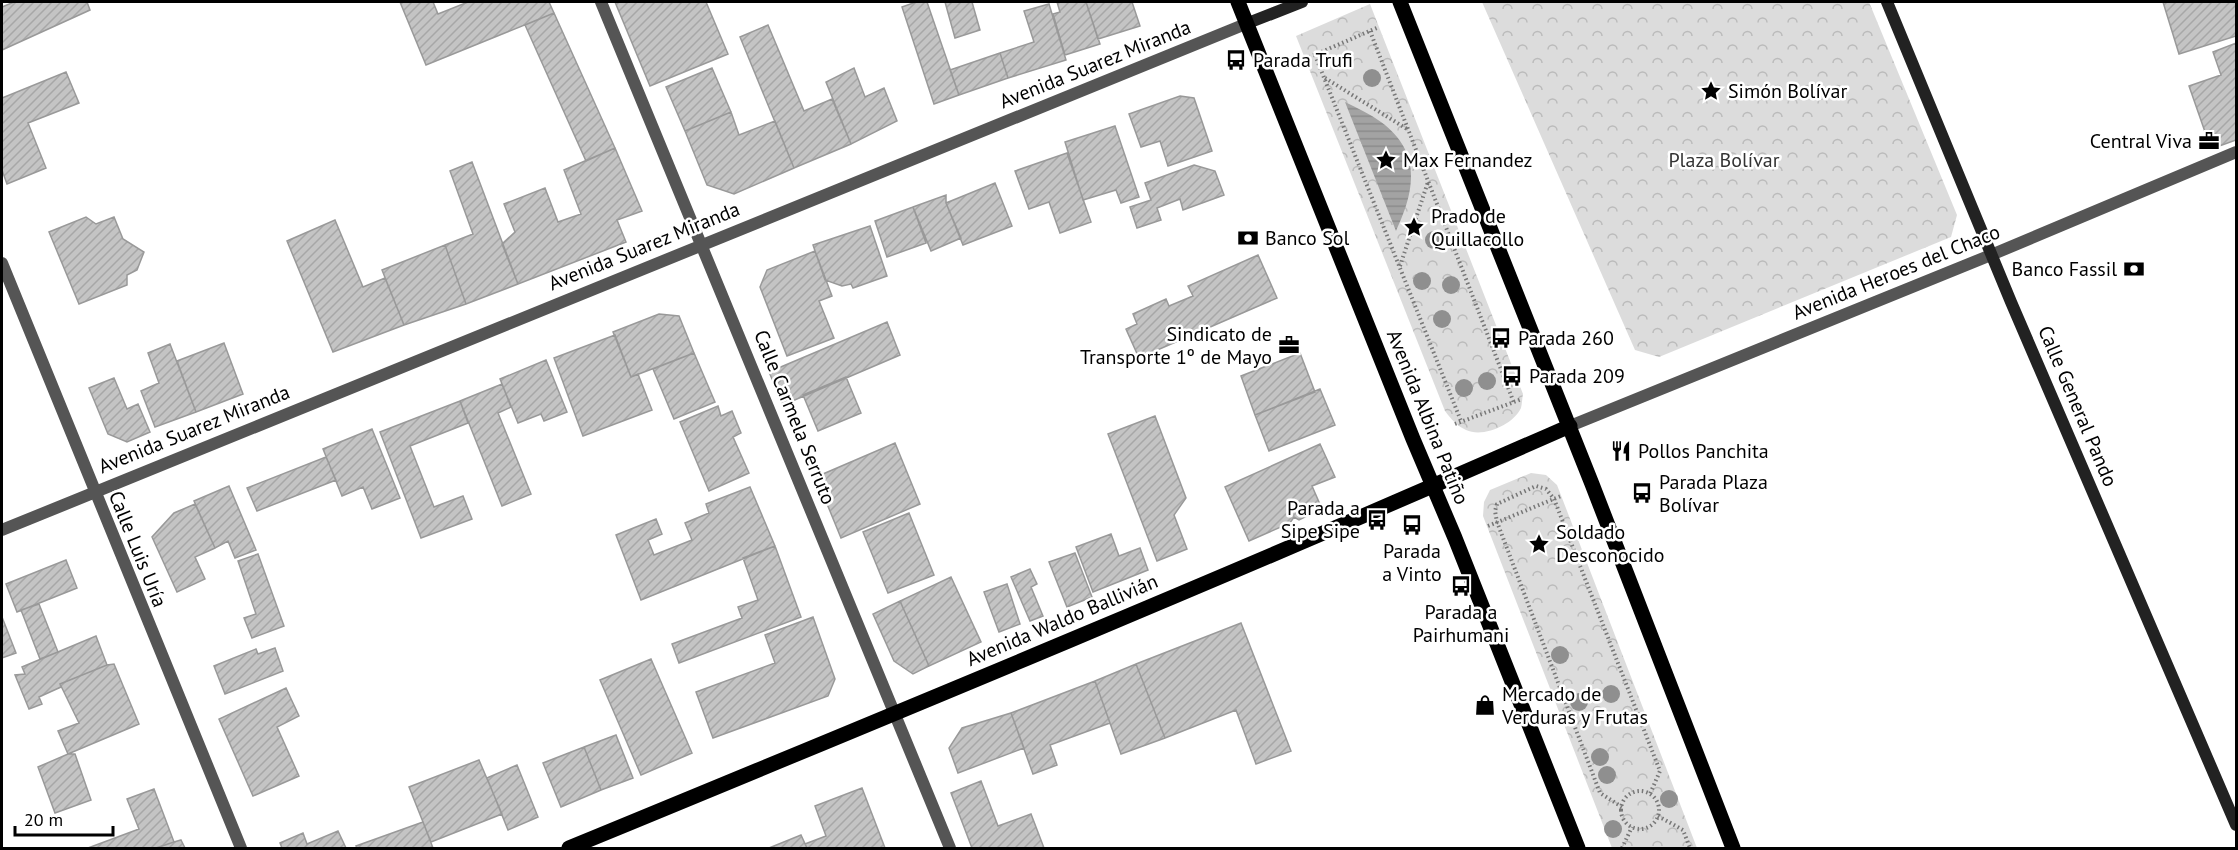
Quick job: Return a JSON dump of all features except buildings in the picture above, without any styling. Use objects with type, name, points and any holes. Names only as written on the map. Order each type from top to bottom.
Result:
[{"type":"main road","name":"Avenida Albina Patiño","points":[[1238,2],[1578,849]]},
{"type":"main road","name":"Avenida Suarez Miranda","points":[[1248,23],[1302,2]]},
{"type":"main road","points":[[1400,2],[1570,426],[1733,849]]},
{"type":"main road","name":"Calle General Pando","points":[[1887,2],[1991,255],[2236,825]]},
{"type":"main road","name":"Avenida Waldo Ballivián","points":[[569,849],[895,714],[1570,426]]},
{"type":"street","name":"Calle Carmela Serruto","points":[[601,2],[950,849]]},
{"type":"street","name":"Avenida Suarez Miranda","points":[[2,530],[93,491],[1248,23]]},
{"type":"street","name":"Avenida Heroes del Chaco","points":[[1570,426],[1991,255],[2236,152]]},
{"type":"street","name":"Calle Luis Uría","points":[[2,263],[93,491],[241,849]]},
{"type":"path","points":[[1305,59],[1379,27]]},
{"type":"path","points":[[1370,31],[1514,403]]},
{"type":"path","points":[[1315,54],[1461,421]]},
{"type":"path","points":[[1324,78],[1408,130]]},
{"type":"path","points":[[1399,266],[1428,181]]},
{"type":"path","points":[[1455,424],[1522,399]]},
{"type":"path","points":[[1622,807],[1600,794],[1497,522],[1495,511],[1497,504],[1536,486],[1546,489],[1554,499],[1660,771],[1650,794]]},
{"type":"path","points":[[1488,526],[1561,496]]},
{"type":"path","points":[[1632,793],[1650,794],[1657,803],[1658,816],[1651,826],[1638,829],[1632,827],[1623,818],[1622,807],[1627,796],[1632,793]]},
{"type":"path","points":[[1658,816],[1683,830],[1690,849]]},
{"type":"path","points":[[1622,849],[1632,827]]},
{"type":"green space","name":"Plaza Bolívar","points":[[1482,2],[1869,2],[1957,215],[1951,237],[1659,357],[1635,350]]},
{"type":"green space","name":"Prado de Quillacollo","points":[[1370,4],[1523,394],[1521,408],[1517,414],[1505,425],[1489,431],[1466,430],[1454,422],[1445,411],[1296,36]]},
{"type":"green space","points":[[1531,473],[1546,475],[1557,485],[1697,848],[1612,848],[1483,516],[1484,502],[1490,490]]},
{"type":"shaded area","points":[[1345,102],[1381,122],[1394,134],[1409,159],[1410,187],[1396,231]]},
{"type":"place","name":"Parada Trufi","points":[[1236,60]]},
{"type":"place","name":"Simón Bolívar","points":[[1711,91]]},
{"type":"place","name":"Central Viva","points":[[2209,141]]},
{"type":"place","name":"Max Fernandez","points":[[1386,160]]},
{"type":"place","name":"Prado de Quillacollo","points":[[1414,227]]},
{"type":"place","name":"Banco Sol","points":[[1248,238]]},
{"type":"place","name":"Banco Fassil","points":[[2134,269]]},
{"type":"place","name":"Parada 260","points":[[1501,338]]},
{"type":"place","name":"Sindicato de Transporte 1º de Mayo","points":[[1289,345]]},
{"type":"place","name":"Parada 209","points":[[1512,376]]},
{"type":"place","name":"Pollos Panchita","points":[[1621,451]]},
{"type":"place","name":"Parada Plaza Bolívar","points":[[1642,493]]},
{"type":"place","name":"Parada a Sipe Sipe","points":[[1377,520]]},
{"type":"place","name":"Parada a Vinto","points":[[1412,525]]},
{"type":"place","name":"Soldado Desconocido","points":[[1539,544]]},
{"type":"place","name":"Parada a Pairhumani","points":[[1461,586]]},
{"type":"place","name":"Mercado de Verduras y Frutas","points":[[1485,705]]}]
